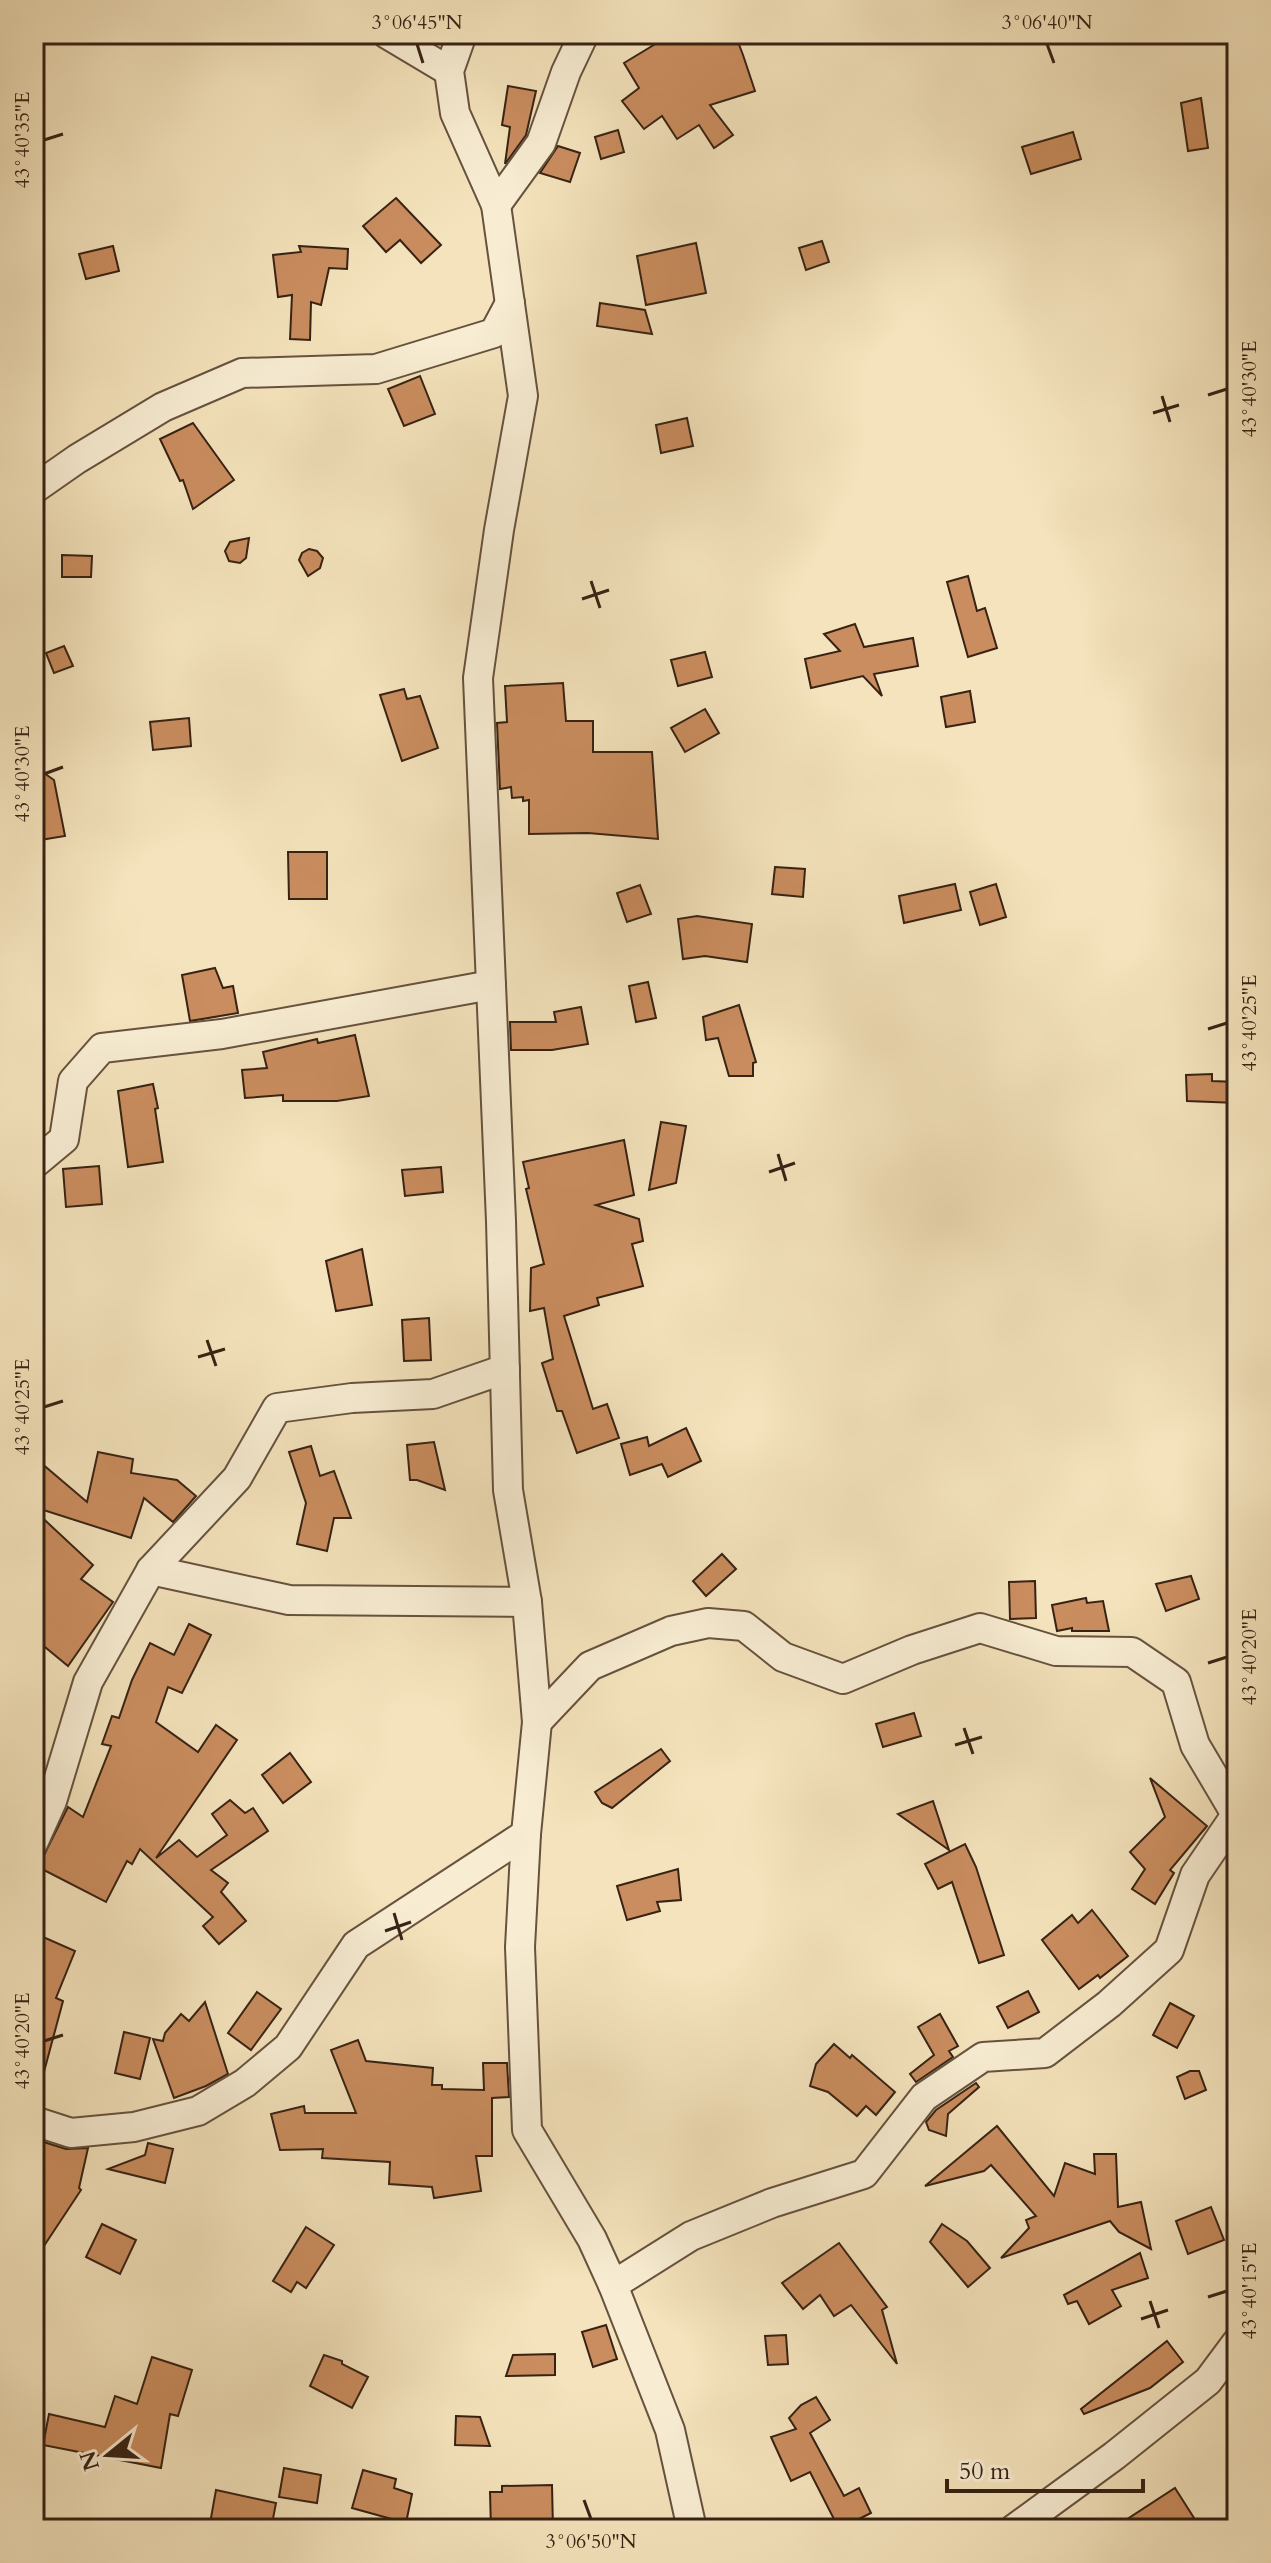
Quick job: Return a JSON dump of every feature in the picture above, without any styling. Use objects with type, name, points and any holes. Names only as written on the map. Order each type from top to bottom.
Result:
[{"type":"street","points":[[387,34],[449,71]]},
{"type":"street","points":[[462,34],[449,71],[455,113],[496,205],[523,396],[499,530],[478,678],[508,1490],[527,1602],[537,1722],[526,1834],[520,1947],[527,2130],[592,2239],[613,2285],[670,2430],[692,2529]]},
{"type":"street","points":[[496,205],[541,143],[566,72],[584,34]]},
{"type":"street","points":[[34,489],[163,407],[242,373],[376,369],[494,333],[510,303]]},
{"type":"street","points":[[34,1164],[64,1139],[73,1081],[102,1048],[222,1034],[491,985]]},
{"type":"street","points":[[34,1841],[52,1801],[88,1682],[151,1570],[237,1478],[277,1408],[352,1398],[433,1394],[505,1369]]},
{"type":"street","points":[[151,1570],[289,1600],[527,1602]]},
{"type":"street","points":[[537,1722],[590,1666],[671,1631],[708,1623],[744,1626],[783,1657],[843,1679],[912,1650],[980,1628],[1056,1651],[1132,1652],[1176,1682],[1195,1745],[1236,1816],[1195,1875],[1169,1950],[1109,2004],[1045,2053],[983,2057],[924,2097],[864,2174],[772,2203],[691,2236],[613,2285]]},
{"type":"street","points":[[34,2121],[71,2133],[118,2128],[198,2111],[210,2104],[245,2083],[288,2047],[356,1945],[526,1834]]},
{"type":"street","points":[[1014,2529],[1114,2456],[1208,2381],[1237,2342]]},
{"type":"building","points":[[672,34],[735,34],[743,55],[755,91],[710,105],[733,135],[714,148],[699,125],[677,139],[662,116],[644,129],[622,101],[639,88],[624,63]]},
{"type":"building","points":[[508,86],[536,91],[526,135],[505,164],[510,127],[502,125]]},
{"type":"building","points":[[1201,98],[1208,148],[1188,151],[1181,103]]},
{"type":"building","points":[[618,130],[624,152],[601,159],[595,137]]},
{"type":"building","points":[[1073,132],[1081,159],[1031,174],[1022,147]]},
{"type":"building","points":[[558,146],[580,153],[570,182],[540,173]]},
{"type":"building","points":[[396,198],[441,245],[421,263],[400,240],[386,252],[363,226]]},
{"type":"building","points":[[822,241],[829,262],[806,270],[799,248]]},
{"type":"building","points":[[696,243],[706,293],[646,305],[637,256]]},
{"type":"building","points":[[113,246],[119,271],[86,279],[79,254]]},
{"type":"building","points":[[299,246],[348,249],[347,269],[329,268],[321,305],[311,302],[310,340],[290,339],[292,295],[278,297],[273,255],[301,252]]},
{"type":"building","points":[[600,303],[645,310],[652,334],[597,326]]},
{"type":"building","points":[[420,376],[435,414],[404,426],[388,389]]},
{"type":"building","points":[[687,418],[693,446],[661,453],[656,425]]},
{"type":"building","points":[[193,423],[234,480],[193,509],[183,480],[180,481],[160,439]]},
{"type":"building","points":[[249,538],[246,558],[240,563],[229,561],[225,551],[230,542]]},
{"type":"building","points":[[309,549],[317,551],[323,558],[320,568],[308,576],[299,560],[302,553]]},
{"type":"building","points":[[62,555],[92,556],[91,577],[62,577]]},
{"type":"building","points":[[968,576],[977,611],[985,608],[997,648],[968,657],[947,582]]},
{"type":"building","points":[[855,624],[864,647],[913,638],[918,666],[874,674],[882,696],[863,676],[811,688],[805,659],[840,651],[824,634]]},
{"type":"building","points":[[64,646],[73,666],[54,673],[46,653]]},
{"type":"building","points":[[705,652],[712,677],[678,686],[671,660]]},
{"type":"building","points":[[563,683],[566,721],[593,721],[593,752],[652,752],[658,839],[588,833],[529,834],[529,800],[512,798],[511,787],[500,789],[497,723],[507,722],[505,686]]},
{"type":"building","points":[[404,689],[407,699],[420,696],[438,748],[402,761],[380,695]]},
{"type":"building","points":[[970,691],[975,722],[946,727],[941,697]]},
{"type":"building","points":[[705,709],[719,733],[685,752],[671,728]]},
{"type":"building","points":[[189,718],[191,746],[153,750],[150,722]]},
{"type":"building","points":[[34,766],[54,780],[65,836],[34,841]]},
{"type":"building","points":[[288,852],[327,852],[327,899],[289,899]]},
{"type":"building","points":[[775,867],[805,869],[803,897],[772,894]]},
{"type":"building","points":[[955,884],[961,910],[904,923],[899,896]]},
{"type":"building","points":[[996,884],[1006,917],[980,925],[970,892]]},
{"type":"building","points":[[640,885],[651,914],[627,922],[617,893]]},
{"type":"building","points":[[697,916],[752,924],[747,962],[705,956],[683,959],[678,919]]},
{"type":"building","points":[[215,968],[223,988],[233,986],[238,1013],[190,1021],[182,975]]},
{"type":"building","points":[[648,982],[656,1018],[636,1022],[629,986]]},
{"type":"building","points":[[739,1005],[756,1062],[753,1063],[753,1076],[729,1076],[718,1038],[706,1040],[703,1017]]},
{"type":"building","points":[[581,1007],[588,1044],[552,1050],[511,1050],[510,1022],[556,1022],[554,1012]]},
{"type":"building","points":[[355,1035],[369,1096],[337,1101],[283,1101],[283,1095],[245,1098],[242,1070],[267,1068],[263,1052],[317,1039],[318,1043]]},
{"type":"building","points":[[1212,1074],[1212,1081],[1237,1082],[1237,1103],[1187,1101],[1186,1075]]},
{"type":"building","points":[[153,1084],[163,1162],[128,1167],[118,1091]]},
{"type":"building","points":[[661,1122],[686,1126],[676,1183],[649,1190]]},
{"type":"building","points":[[624,1140],[634,1195],[596,1205],[639,1219],[643,1241],[632,1244],[643,1286],[597,1298],[599,1305],[564,1316],[593,1409],[607,1404],[619,1438],[577,1453],[562,1411],[557,1411],[542,1363],[553,1359],[544,1308],[530,1311],[531,1268],[544,1264],[526,1189],[529,1188],[523,1162]]},
{"type":"building","points":[[99,1166],[102,1204],[66,1207],[63,1169]]},
{"type":"building","points":[[441,1167],[443,1192],[405,1196],[402,1170]]},
{"type":"building","points":[[362,1249],[372,1305],[336,1311],[326,1261]]},
{"type":"building","points":[[429,1318],[431,1360],[404,1361],[402,1320]]},
{"type":"building","points":[[686,1428],[701,1461],[668,1477],[662,1464],[630,1475],[621,1444],[647,1437],[649,1446]]},
{"type":"building","points":[[434,1442],[445,1490],[410,1480],[407,1445]]},
{"type":"building","points":[[311,1446],[320,1476],[334,1471],[351,1518],[334,1518],[327,1551],[297,1544],[306,1503],[289,1452]]},
{"type":"building","points":[[98,1452],[133,1459],[131,1473],[177,1480],[196,1496],[173,1522],[144,1498],[131,1538],[34,1507],[34,1457],[87,1502]]},
{"type":"building","points":[[34,1510],[93,1565],[81,1579],[113,1602],[68,1666],[34,1638]]},
{"type":"building","points":[[722,1554],[736,1569],[706,1596],[693,1581]]},
{"type":"building","points":[[1191,1576],[1199,1599],[1166,1611],[1156,1584]]},
{"type":"building","points":[[1035,1581],[1036,1618],[1010,1619],[1009,1582]]},
{"type":"building","points":[[1086,1598],[1087,1603],[1103,1601],[1109,1631],[1072,1631],[1072,1628],[1057,1631],[1052,1605]]},
{"type":"building","points":[[189,1624],[211,1635],[182,1693],[168,1687],[156,1722],[198,1752],[216,1725],[237,1740],[156,1858],[179,1840],[197,1857],[227,1835],[212,1814],[230,1800],[245,1813],[253,1808],[268,1831],[211,1870],[228,1883],[221,1892],[246,1921],[219,1944],[203,1926],[213,1917],[140,1849],[132,1864],[127,1861],[106,1902],[38,1867],[68,1807],[83,1817],[111,1746],[102,1744],[112,1716],[119,1718],[132,1680],[150,1643],[174,1655]]},
{"type":"building","points":[[914,1713],[921,1736],[883,1747],[876,1724]]},
{"type":"building","points":[[661,1749],[670,1761],[612,1808],[602,1803],[595,1792]]},
{"type":"building","points":[[290,1753],[311,1782],[283,1803],[262,1775]]},
{"type":"building","points":[[1150,1778],[1207,1826],[1170,1870],[1174,1873],[1155,1904],[1132,1889],[1145,1869],[1130,1852],[1165,1817]]},
{"type":"building","points":[[933,1801],[949,1850],[898,1814]]},
{"type":"building","points":[[965,1844],[976,1867],[1004,1955],[979,1963],[952,1882],[938,1889],[925,1864]]},
{"type":"building","points":[[678,1869],[681,1900],[657,1902],[660,1911],[627,1920],[617,1886]]},
{"type":"building","points":[[1092,1910],[1128,1956],[1100,1978],[1098,1975],[1079,1989],[1042,1940],[1072,1915],[1078,1923]]},
{"type":"building","points":[[34,1933],[75,1951],[56,1998],[63,2001],[41,2083],[34,2082]]},
{"type":"building","points":[[1028,1991],[1039,2012],[1008,2028],[997,2007]]},
{"type":"building","points":[[257,1992],[281,2009],[251,2050],[228,2033]]},
{"type":"building","points":[[205,2002],[228,2074],[174,2098],[153,2039],[163,2041],[165,2033],[181,2014],[189,2021]]},
{"type":"building","points":[[1170,2003],[1194,2016],[1177,2048],[1153,2035]]},
{"type":"building","points":[[940,2014],[958,2046],[949,2051],[953,2057],[916,2082],[910,2074],[934,2055],[918,2027]]},
{"type":"building","points":[[124,2032],[150,2038],[140,2079],[115,2073]]},
{"type":"building","points":[[358,2040],[366,2061],[433,2068],[432,2085],[442,2085],[442,2089],[484,2090],[483,2063],[507,2063],[509,2097],[492,2098],[492,2156],[476,2156],[481,2191],[434,2198],[432,2187],[389,2184],[390,2162],[322,2158],[323,2149],[280,2150],[271,2114],[304,2106],[305,2113],[356,2113],[331,2050]]},
{"type":"building","points":[[834,2044],[850,2058],[852,2055],[895,2092],[876,2115],[866,2106],[857,2116],[828,2092],[810,2086],[816,2064]]},
{"type":"building","points":[[1199,2071],[1206,2090],[1185,2099],[1177,2077]]},
{"type":"building","points":[[976,2083],[979,2087],[948,2114],[946,2136],[929,2130],[926,2122],[936,2110]]},
{"type":"building","points":[[997,2126],[1054,2196],[1065,2163],[1095,2174],[1094,2154],[1116,2154],[1118,2207],[1141,2202],[1151,2249],[1119,2232],[1110,2221],[1001,2258],[1029,2228],[1026,2220],[1036,2216],[991,2165],[984,2171],[925,2186]]},
{"type":"building","points":[[34,2139],[66,2149],[88,2148],[81,2190],[34,2261]]},
{"type":"building","points":[[148,2143],[173,2149],[165,2183],[108,2169],[145,2155]]},
{"type":"building","points":[[1211,2207],[1224,2240],[1188,2254],[1176,2221]]},
{"type":"building","points":[[102,2224],[136,2240],[120,2274],[86,2257]]},
{"type":"building","points":[[942,2224],[967,2241],[990,2268],[968,2287],[930,2242]]},
{"type":"building","points":[[306,2227],[334,2245],[306,2288],[297,2282],[291,2292],[273,2281]]},
{"type":"building","points":[[839,2243],[887,2307],[882,2310],[897,2364],[851,2305],[834,2316],[820,2295],[803,2309],[782,2283]]},
{"type":"building","points":[[1140,2253],[1148,2278],[1112,2290],[1121,2306],[1089,2324],[1077,2301],[1068,2304],[1064,2295]]},
{"type":"building","points":[[606,2325],[617,2359],[593,2367],[582,2332]]},
{"type":"building","points":[[786,2335],[788,2364],[768,2365],[765,2336]]},
{"type":"building","points":[[1167,2341],[1183,2362],[1150,2388],[1084,2414],[1081,2409]]},
{"type":"building","points":[[555,2354],[555,2375],[506,2376],[513,2355]]},
{"type":"building","points":[[324,2355],[342,2361],[342,2364],[368,2377],[352,2408],[310,2386]]},
{"type":"building","points":[[152,2357],[192,2370],[178,2416],[170,2414],[161,2468],[43,2445],[49,2414],[105,2427],[115,2396],[137,2404]]},
{"type":"building","points":[[816,2397],[830,2420],[810,2433],[844,2496],[859,2488],[871,2513],[839,2529],[810,2472],[791,2481],[771,2437],[796,2429],[789,2418],[801,2405]]},
{"type":"building","points":[[456,2416],[480,2417],[490,2446],[455,2445]]},
{"type":"building","points":[[284,2468],[321,2475],[317,2503],[279,2497]]},
{"type":"building","points":[[363,2470],[396,2479],[394,2488],[412,2494],[406,2523],[352,2508]]},
{"type":"building","points":[[552,2485],[553,2529],[491,2529],[490,2492],[502,2492],[502,2486]]},
{"type":"building","points":[[1175,2488],[1201,2529],[1112,2529]]},
{"type":"building","points":[[216,2490],[276,2503],[271,2529],[209,2529]]}]
